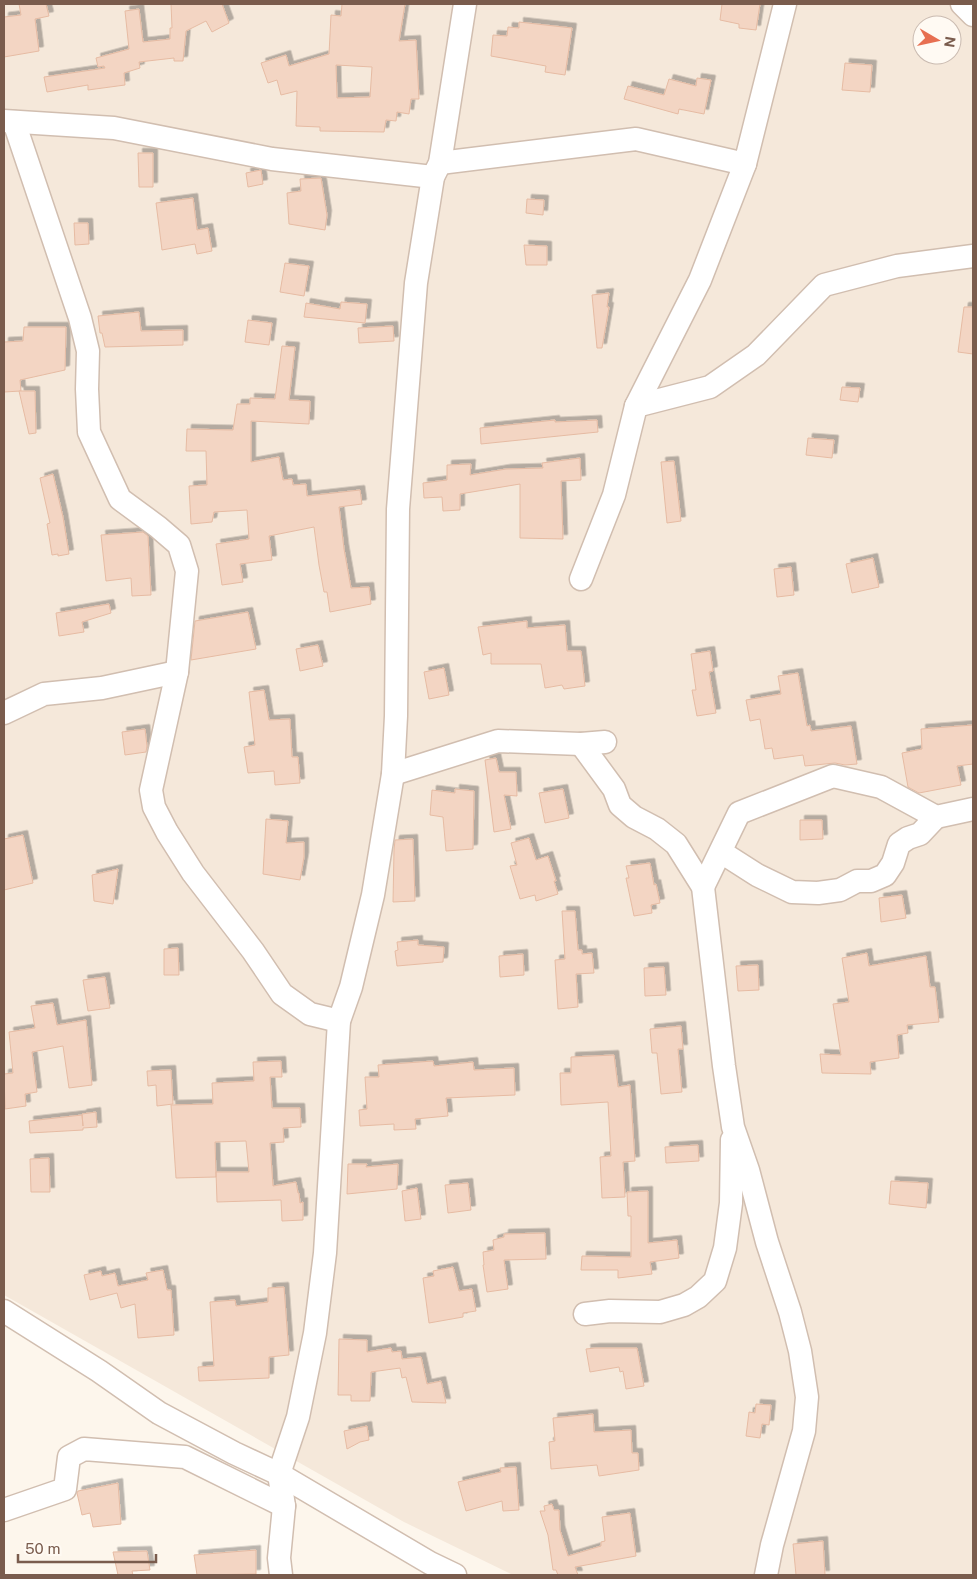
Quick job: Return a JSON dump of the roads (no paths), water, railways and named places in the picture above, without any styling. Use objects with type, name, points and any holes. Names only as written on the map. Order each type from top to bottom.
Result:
[{"type":"street","points":[[281,1575],[279,1558],[284,1506],[279,1474],[298,1417],[316,1324],[325,1253],[338,1021],[351,987],[373,895],[393,774],[396,716],[398,509],[416,283],[465,4]]},
{"type":"street","points":[[581,579],[614,495],[636,406],[700,280],[745,164],[785,4]]},
{"type":"street","points":[[962,4],[973,15]]},
{"type":"street","points":[[338,1021],[310,1014],[282,994],[253,951],[193,873],[167,832],[154,807],[151,790],[177,672],[187,571],[179,545],[158,526],[120,499],[89,432],[88,351],[80,318],[9,122],[114,128],[272,159],[437,170],[636,139],[745,164]]},
{"type":"street","points":[[636,406],[710,387],[756,355],[824,285],[898,266],[973,256]]},
{"type":"street","points":[[4,714],[44,694],[102,688],[177,672]]},
{"type":"street","points":[[393,774],[498,741],[581,744],[606,742]]},
{"type":"street","points":[[581,744],[614,789],[620,805],[634,818],[657,829],[676,844],[703,887],[733,1127],[748,1170],[767,1242],[790,1312],[800,1351],[807,1397],[804,1431],[772,1545],[766,1575]]},
{"type":"street","points":[[703,887],[739,813],[833,776],[881,786],[936,817]]},
{"type":"street","points":[[721,852],[757,875],[792,892],[818,893],[840,890],[857,881],[871,881],[884,875],[893,863],[899,844],[908,838],[920,834],[936,817],[973,809]]},
{"type":"street","points":[[585,1314],[610,1311],[660,1312],[684,1305],[698,1297],[715,1281],[725,1248],[731,1203],[733,1127]]},
{"type":"street","points":[[4,1311],[99,1371],[160,1413],[234,1453],[279,1474],[430,1563],[454,1575]]},
{"type":"street","points":[[4,1510],[65,1489],[69,1457],[84,1448],[185,1457],[284,1506]]}]
